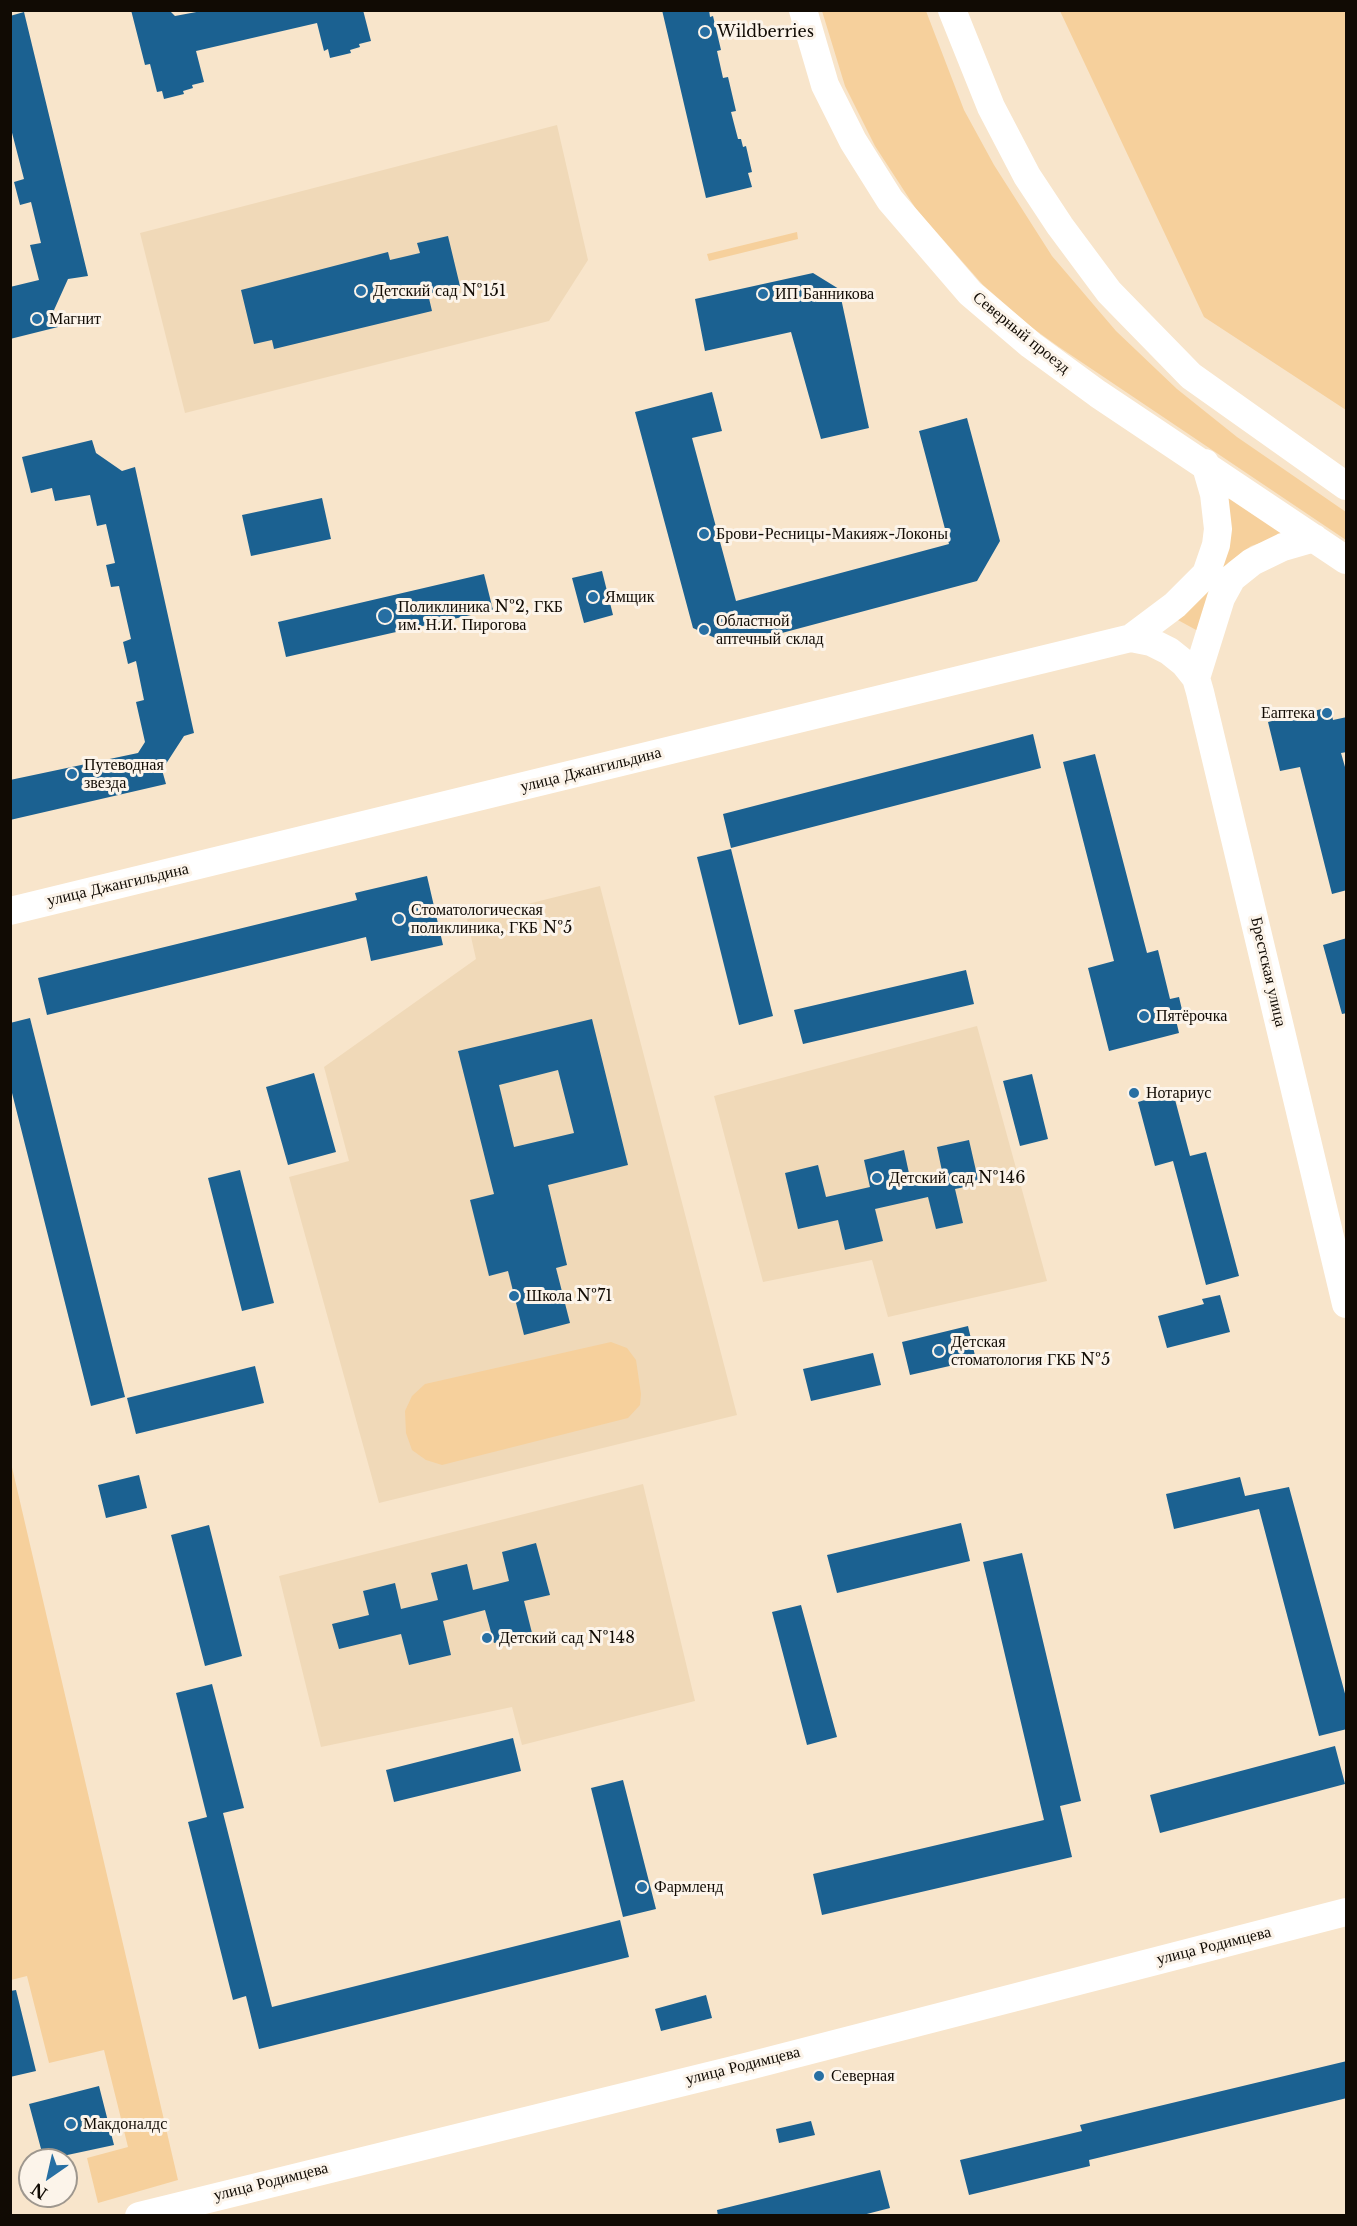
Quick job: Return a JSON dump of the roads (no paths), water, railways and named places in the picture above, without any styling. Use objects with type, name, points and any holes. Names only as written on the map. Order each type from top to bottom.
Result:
[{"type":"main road","name":"Северный проезд","points":[[803,10],[825,85],[853,141],[890,200],[970,293],[1032,345],[1098,394],[1205,463],[1347,560]]},
{"type":"main road","points":[[952,10],[991,107],[1027,176],[1060,226],[1109,292],[1191,376],[1347,486]]},
{"type":"main road","points":[[1131,638],[1175,605],[1206,574],[1216,545],[1218,529],[1214,494],[1205,463]]},
{"type":"main road","points":[[1196,678],[1221,598],[1232,578],[1251,562],[1283,547],[1314,538]]},
{"type":"main road","name":"улица Джангильдина","points":[[10,911],[1131,638],[1151,642],[1169,651]]},
{"type":"main road","name":"Брестская улица","points":[[1169,651],[1184,663],[1196,678],[1347,1304]]},
{"type":"main road","name":"улица Родимцева","points":[[139,2216],[749,2066],[1347,1912]]},
{"type":"place","name":"Wildberries","points":[[705,32]]},
{"type":"place","name":"Детский сад №151","points":[[361,291]]},
{"type":"place","name":"ИП Банникова","points":[[763,294]]},
{"type":"place","name":"Магнит","points":[[37,319]]},
{"type":"place","name":"Брови-Ресницы-Макияж-Локоны","points":[[704,534]]},
{"type":"place","name":"Ямщик","points":[[593,597]]},
{"type":"place","name":"Поликлиника №2, ГКБ им. Н.И. Пирогова","points":[[385,616]]},
{"type":"place","name":"Областной аптечный склад","points":[[704,630]]},
{"type":"place","name":"Еаптека","points":[[1327,713]]},
{"type":"place","name":"Путеводная звезда","points":[[72,774]]},
{"type":"place","name":"Стоматологическая поликлиника, ГКБ №5","points":[[399,919]]},
{"type":"place","name":"Пятёрочка","points":[[1144,1016]]},
{"type":"place","name":"Нотариус","points":[[1134,1093]]},
{"type":"place","name":"Детский сад №146","points":[[877,1178]]},
{"type":"place","name":"Школа №71","points":[[514,1296]]},
{"type":"place","name":"Детская стоматология ГКБ №5","points":[[939,1351]]},
{"type":"place","name":"Детский сад №148","points":[[487,1638]]},
{"type":"place","name":"Фармленд","points":[[642,1887]]},
{"type":"place","name":"Северная","points":[[819,2076]]},
{"type":"place","name":"Макдоналдс","points":[[71,2124]]}]
